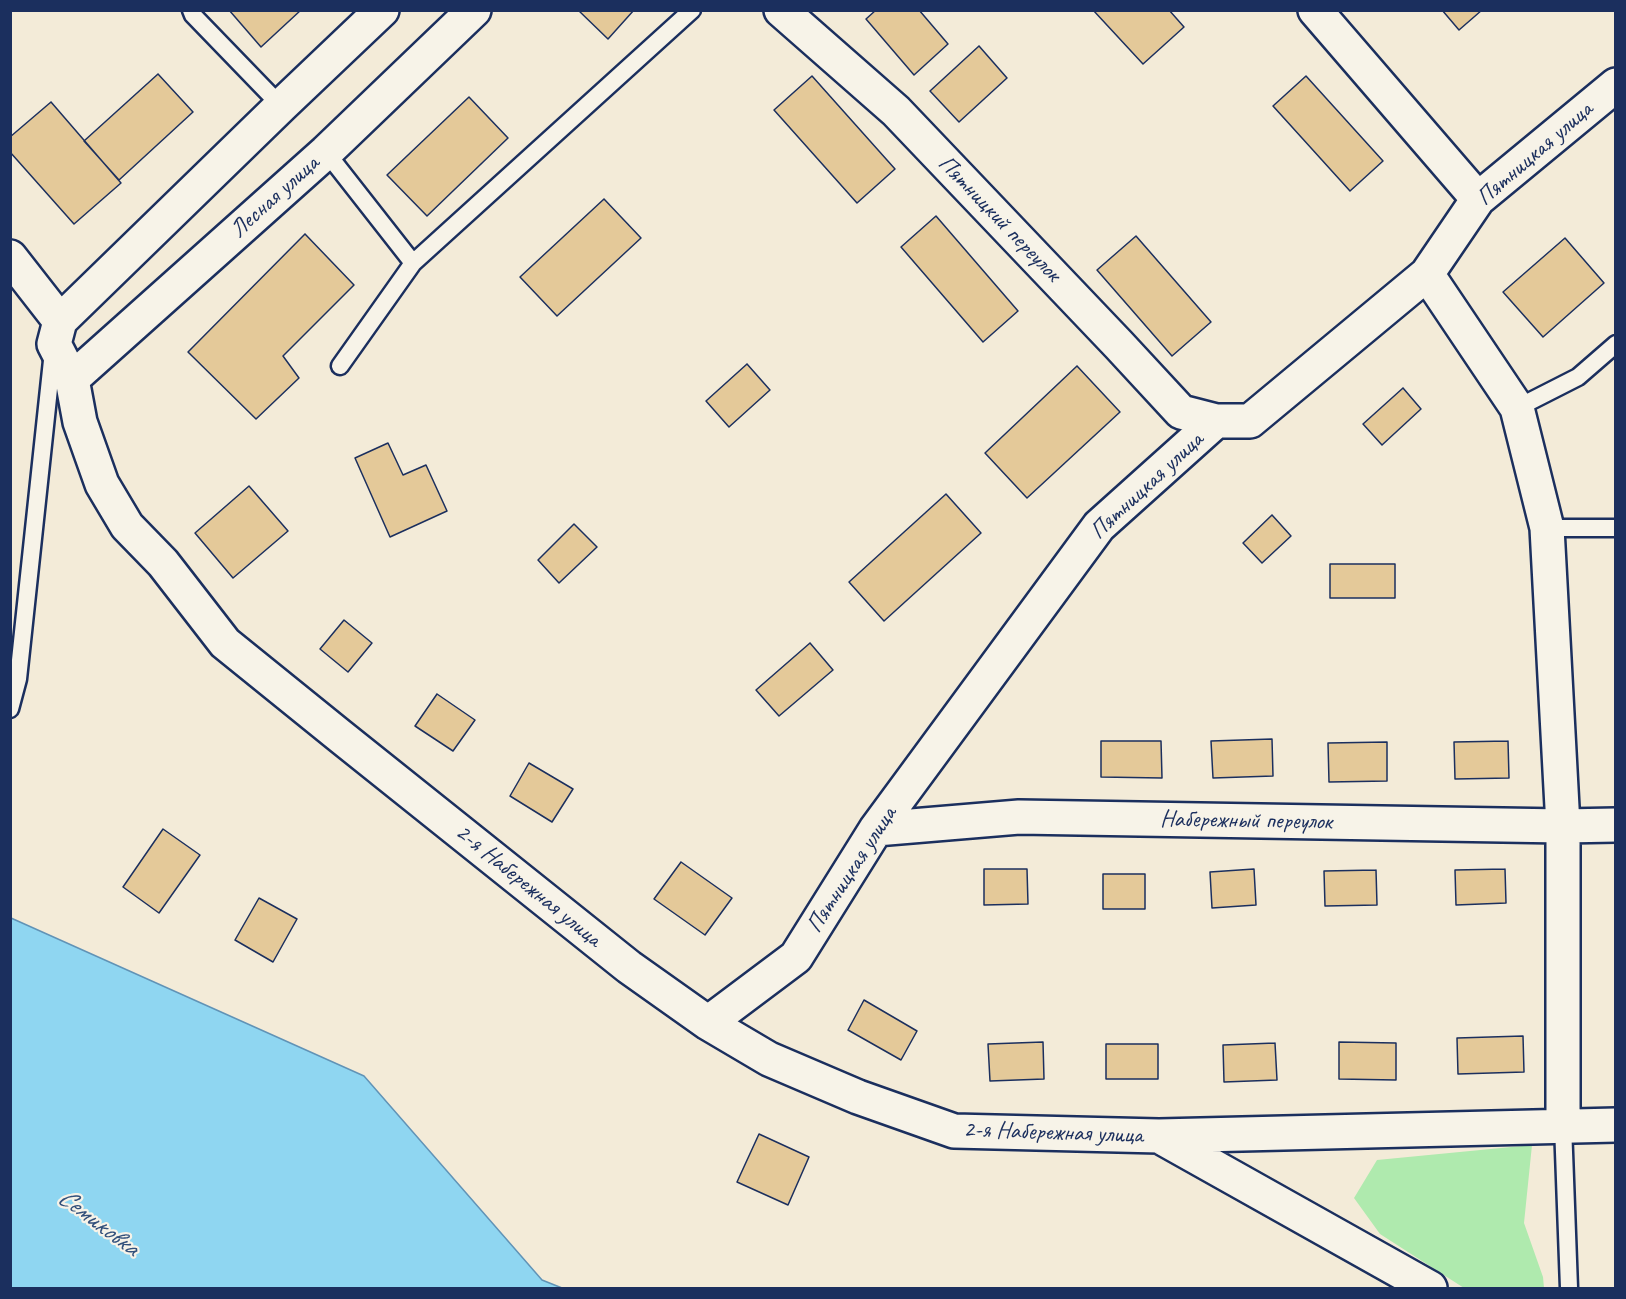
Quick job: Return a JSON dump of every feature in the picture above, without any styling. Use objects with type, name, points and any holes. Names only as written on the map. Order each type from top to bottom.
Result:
[{"type":"street","points":[[57,332],[281,106],[382,10]]},
{"type":"street","name":"Лесная улица","points":[[72,379],[326,152],[474,10]]},
{"type":"street","name":"Пятницкий переулок","points":[[781,10],[896,111],[1181,411],[1216,421]]},
{"type":"street","points":[[1315,10],[1478,199]]},
{"type":"street","name":"Пятницкая улица","points":[[708,1023],[796,957],[876,828],[1099,526],[1216,421],[1250,421],[1427,274],[1478,199],[1616,85]]},
{"type":"street","name":"2-я Набережная улица","points":[[10,256],[57,332],[72,379],[80,422],[102,484],[127,526],[163,563],[225,643],[629,967],[708,1023],[769,1059],[858,1097],[954,1131],[1159,1136],[1616,1125]]},
{"type":"street","points":[[1427,274],[1517,408],[1547,528],[1563,826],[1563,1125]]},
{"type":"street","name":"Набережный переулок","points":[[876,828],[1019,817],[1616,825]]},
{"type":"street","name":"2-я Набережная улица","points":[[1159,1136],[1430,1288]]},
{"type":"lane","points":[[191,10],[193,15],[281,106]]},
{"type":"lane","points":[[340,366],[413,263],[692,10]]},
{"type":"lane","points":[[326,152],[413,263]]},
{"type":"lane","points":[[10,709],[18,679],[57,332]]},
{"type":"lane","points":[[1517,408],[1578,377],[1616,344]]},
{"type":"lane","points":[[1547,528],[1616,528]]},
{"type":"lane","points":[[1563,1125],[1569,1288]]},
{"type":"green space","points":[[1532,1145],[1524,1223],[1543,1277],[1544,1288],[1464,1288],[1380,1234],[1354,1198],[1377,1160]]},
{"type":"water","name":"Семиковка","points":[[11,918],[364,1076],[542,1280],[562,1288],[11,1288]]},
{"type":"building","points":[[229,10],[301,10],[261,47]]},
{"type":"building","points":[[578,10],[634,10],[608,39]]},
{"type":"building","points":[[876,10],[919,10],[948,44],[914,75],[866,19]]},
{"type":"building","points":[[1093,10],[1169,10],[1184,27],[1143,64]]},
{"type":"building","points":[[1442,10],[1482,10],[1459,30]]},
{"type":"building","points":[[979,46],[1007,78],[959,122],[930,91]]},
{"type":"building","points":[[158,74],[193,112],[119,180],[84,141]]},
{"type":"building","points":[[812,76],[895,169],[857,203],[774,110]]},
{"type":"building","points":[[1306,76],[1383,161],[1350,191],[1273,106]]},
{"type":"building","points":[[469,97],[508,138],[427,216],[387,175]]},
{"type":"building","points":[[51,102],[121,183],[74,224],[10,152],[10,137]]},
{"type":"building","points":[[604,199],[641,238],[557,316],[520,277]]},
{"type":"building","points":[[936,216],[1018,311],[983,342],[901,247]]},
{"type":"building","points":[[305,234],[354,285],[283,356],[299,378],[256,419],[188,352]]},
{"type":"building","points":[[1136,236],[1211,322],[1172,356],[1097,270]]},
{"type":"building","points":[[1565,238],[1604,283],[1543,337],[1503,292]]},
{"type":"building","points":[[747,364],[770,390],[729,427],[706,401]]},
{"type":"building","points":[[1077,366],[1120,412],[1027,498],[985,453]]},
{"type":"building","points":[[1403,388],[1421,409],[1382,445],[1363,424]]},
{"type":"building","points":[[388,443],[403,475],[426,465],[447,511],[390,537],[355,458]]},
{"type":"building","points":[[249,486],[288,531],[233,578],[195,533]]},
{"type":"building","points":[[946,494],[981,533],[884,621],[849,582]]},
{"type":"building","points":[[1272,515],[1291,536],[1262,563],[1243,543]]},
{"type":"building","points":[[574,524],[597,547],[559,583],[538,560]]},
{"type":"building","points":[[1330,564],[1395,564],[1395,598],[1330,598]]},
{"type":"building","points":[[344,620],[372,643],[348,672],[320,649]]},
{"type":"building","points":[[810,643],[833,670],[779,716],[756,690]]},
{"type":"building","points":[[437,694],[475,720],[453,751],[415,726]]},
{"type":"building","points":[[1272,739],[1273,776],[1213,778],[1211,741]]},
{"type":"building","points":[[1101,741],[1161,741],[1162,778],[1101,777]]},
{"type":"building","points":[[1508,741],[1509,778],[1455,779],[1454,742]]},
{"type":"building","points":[[1387,742],[1387,781],[1329,782],[1328,743]]},
{"type":"building","points":[[529,763],[573,789],[552,822],[510,796]]},
{"type":"building","points":[[163,829],[200,855],[159,913],[123,887]]},
{"type":"building","points":[[681,862],[732,898],[705,935],[654,899]]},
{"type":"building","points":[[984,869],[1027,869],[1028,904],[984,905]]},
{"type":"building","points":[[1254,869],[1256,905],[1212,908],[1210,872]]},
{"type":"building","points":[[1505,869],[1506,903],[1456,905],[1455,870]]},
{"type":"building","points":[[1376,870],[1377,905],[1325,906],[1324,871]]},
{"type":"building","points":[[1103,874],[1145,874],[1145,909],[1103,909]]},
{"type":"building","points":[[259,898],[297,919],[273,962],[235,940]]},
{"type":"building","points":[[864,1000],[917,1031],[901,1060],[848,1030]]},
{"type":"building","points":[[1523,1036],[1524,1072],[1458,1074],[1457,1038]]},
{"type":"building","points":[[1043,1042],[1044,1079],[990,1081],[988,1044]]},
{"type":"building","points":[[1339,1042],[1396,1043],[1396,1080],[1339,1079]]},
{"type":"building","points":[[1275,1043],[1277,1080],[1224,1082],[1223,1045]]},
{"type":"building","points":[[1106,1044],[1158,1044],[1158,1079],[1106,1079]]},
{"type":"building","points":[[759,1134],[809,1157],[788,1205],[737,1182]]}]
